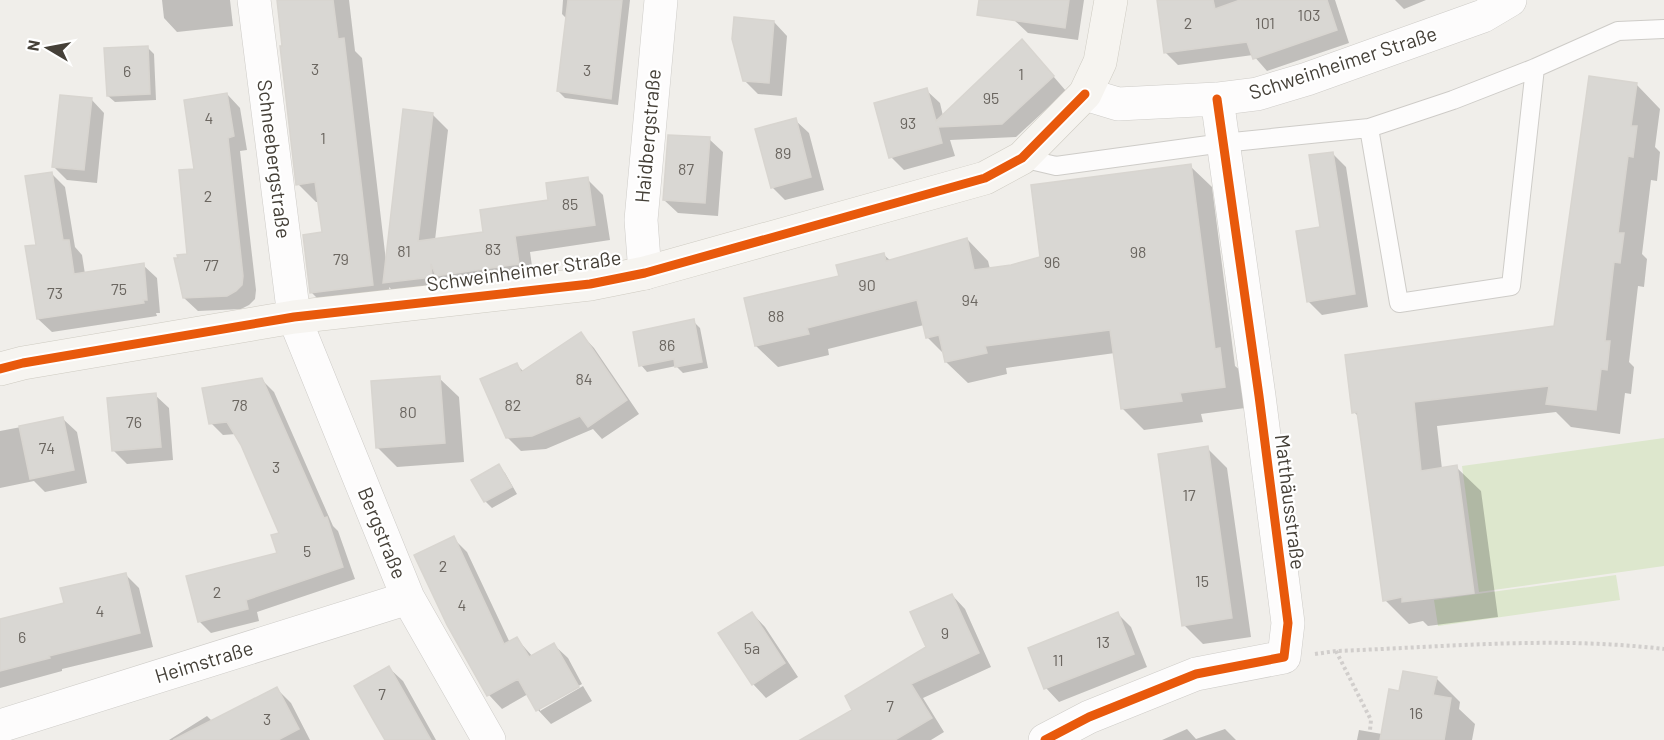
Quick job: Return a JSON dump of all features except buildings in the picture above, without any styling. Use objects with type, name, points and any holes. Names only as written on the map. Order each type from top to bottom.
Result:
[{"type":"street","name":"Schneebergstraße","points":[[254,0],[294,317]]},
{"type":"street","name":"Haidbergstraße","points":[[645,273],[641,220],[661,0]]},
{"type":"street","points":[[1085,94],[1100,62],[1111,0]]},
{"type":"street","name":"Schweinheimer Straße","points":[[0,369],[23,363],[294,317],[590,284],[645,273],[985,178],[1022,158],[1085,94],[1118,104],[1217,99],[1257,94],[1307,79],[1483,16],[1510,0]]},
{"type":"street","name":"Matthäusstraße","points":[[1217,99],[1288,622],[1284,657]]},
{"type":"street","name":"Bergstraße","points":[[294,317],[408,598],[489,740]]},
{"type":"street","name":"Heimstraße","points":[[19,728],[408,598]]},
{"type":"street","points":[[1045,740],[1089,717],[1196,674],[1284,657]]},
{"type":"lane","points":[[1022,158],[1056,166],[1223,143],[1369,128],[1453,100],[1535,68],[1618,31],[1664,29]]},
{"type":"lane","points":[[1369,128],[1399,303],[1511,286],[1535,68]]},
{"type":"path","points":[[1284,657],[1336,651],[1498,644],[1577,643],[1664,650]]},
{"type":"path","points":[[1336,651],[1371,720],[1370,730]]},
{"type":"green space","points":[[1664,438],[1664,566],[1479,592],[1462,466]]},
{"type":"green space","points":[[1616,575],[1620,600],[1438,626],[1434,600]]},
{"type":"cycle path","points":[[0,369],[23,363],[294,317],[590,284],[645,273],[985,178],[1022,158],[1085,94]]},
{"type":"cycle path","points":[[1045,740],[1089,717],[1196,674],[1284,657],[1288,623],[1217,99]]}]
